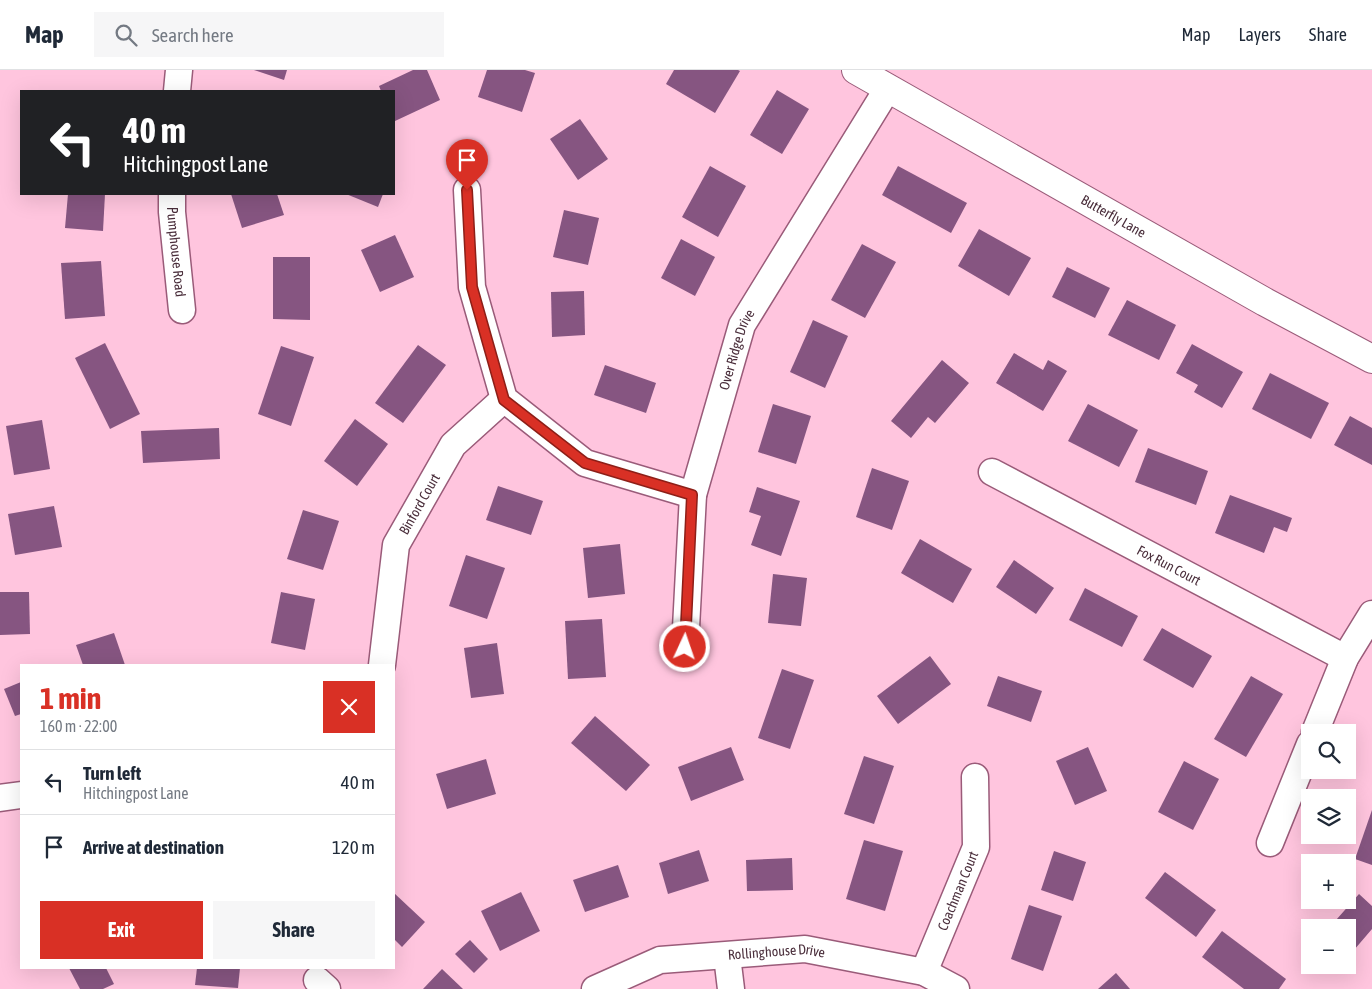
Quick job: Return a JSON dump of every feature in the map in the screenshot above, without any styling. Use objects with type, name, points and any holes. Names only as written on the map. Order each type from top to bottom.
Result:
[{"type":"street","points":[[177,90],[180,70]]},
{"type":"street","name":"Butterfly Lane","points":[[856,70],[1265,302],[1372,359]]},
{"type":"street","name":"Over Ridge Drive","points":[[685,647],[692,495],[742,325],[888,88]]},
{"type":"street","points":[[467,190],[472,287],[504,400],[585,463],[692,495]]},
{"type":"street","name":"Pumphouse Road","points":[[172,195],[182,310]]},
{"type":"street","name":"Binford Court","points":[[382,664],[396,545],[453,445],[504,400]]},
{"type":"street","name":"Fox Run Court","points":[[992,472],[1345,658]]},
{"type":"street","points":[[1318,724],[1345,658],[1372,614]]},
{"type":"street","points":[[1270,843],[1301,766]]},
{"type":"street","name":"Coachman Court","points":[[924,972],[976,847],[975,777]]},
{"type":"street","points":[[0,798],[20,795]]},
{"type":"street","name":"Rollinghouse Drive","points":[[595,989],[660,960],[727,956],[805,948],[924,972],[956,989]]},
{"type":"street","points":[[727,956],[731,989]]},
{"type":"building","points":[[254,70],[287,70],[284,80]]},
{"type":"building","points":[[413,70],[427,70],[440,100],[395,121],[395,90],[381,90],[379,86]]},
{"type":"building","points":[[487,70],[525,70],[535,73],[522,112],[478,97]]},
{"type":"building","points":[[674,70],[740,71],[715,113],[666,84]]},
{"type":"building","points":[[777,90],[809,109],[782,154],[750,135]]},
{"type":"building","points":[[580,119],[608,159],[578,180],[550,139]]},
{"type":"building","points":[[710,166],[746,186],[718,237],[682,217]]},
{"type":"building","points":[[898,166],[967,203],[951,233],[882,195]]},
{"type":"building","points":[[68,195],[105,195],[103,231],[65,228]]},
{"type":"building","points":[[231,195],[277,195],[284,215],[242,228]]},
{"type":"building","points":[[348,195],[383,195],[378,207]]},
{"type":"building","points":[[564,210],[599,218],[588,265],[553,257]]},
{"type":"building","points":[[979,229],[1031,258],[1009,296],[958,266]]},
{"type":"building","points":[[395,235],[414,277],[380,292],[361,250]]},
{"type":"building","points":[[681,239],[715,257],[695,296],[661,278]]},
{"type":"building","points":[[862,244],[896,262],[865,318],[831,300]]},
{"type":"building","points":[[273,257],[310,257],[310,320],[273,319]]},
{"type":"building","points":[[101,261],[105,316],[65,319],[61,263]]},
{"type":"building","points":[[1067,267],[1110,288],[1095,318],[1052,297]]},
{"type":"building","points":[[584,291],[585,335],[552,337],[551,292]]},
{"type":"building","points":[[1127,300],[1176,325],[1159,360],[1108,335]]},
{"type":"building","points":[[813,320],[848,336],[825,388],[790,372]]},
{"type":"building","points":[[105,343],[140,414],[110,429],[75,358]]},
{"type":"building","points":[[1192,344],[1243,372],[1222,408],[1194,392],[1198,385],[1176,373]]},
{"type":"building","points":[[418,345],[446,365],[403,423],[375,403]]},
{"type":"building","points":[[281,346],[314,357],[291,426],[258,414]]},
{"type":"building","points":[[1014,353],[1043,370],[1048,360],[1067,371],[1043,411],[996,383]]},
{"type":"building","points":[[942,360],[969,383],[935,423],[928,417],[911,438],[891,421]]},
{"type":"building","points":[[605,365],[656,383],[646,413],[594,395]]},
{"type":"building","points":[[1270,373],[1329,403],[1311,439],[1252,409]]},
{"type":"building","points":[[773,404],[811,416],[796,464],[758,452]]},
{"type":"building","points":[[1088,404],[1138,430],[1119,467],[1068,441]]},
{"type":"building","points":[[1350,416],[1372,428],[1372,465],[1334,445]]},
{"type":"building","points":[[355,419],[388,444],[357,486],[324,461]]},
{"type":"building","points":[[42,420],[50,469],[14,475],[6,426]]},
{"type":"building","points":[[219,428],[220,459],[143,463],[141,431]]},
{"type":"building","points":[[1148,448],[1208,471],[1196,505],[1135,482]]},
{"type":"building","points":[[872,468],[909,481],[892,530],[856,517]]},
{"type":"building","points":[[498,486],[543,501],[531,535],[486,520]]},
{"type":"building","points":[[757,487],[800,501],[781,556],[751,545],[761,516],[749,512]]},
{"type":"building","points":[[1230,495],[1292,518],[1287,532],[1274,527],[1264,553],[1215,533]]},
{"type":"building","points":[[54,506],[62,547],[15,555],[8,514]]},
{"type":"building","points":[[303,510],[339,521],[323,570],[287,559]]},
{"type":"building","points":[[920,539],[972,569],[953,603],[901,573]]},
{"type":"building","points":[[620,544],[625,594],[588,598],[583,548]]},
{"type":"building","points":[[466,555],[505,568],[487,619],[449,606]]},
{"type":"building","points":[[1014,560],[1054,588],[1036,614],[996,587]]},
{"type":"building","points":[[773,574],[807,578],[801,626],[768,623]]},
{"type":"building","points":[[1085,588],[1138,616],[1122,647],[1069,620]]},
{"type":"building","points":[[0,592],[29,592],[30,634],[0,635]]},
{"type":"building","points":[[281,592],[315,599],[305,650],[271,643]]},
{"type":"building","points":[[602,619],[606,677],[568,679],[565,621]]},
{"type":"building","points":[[1162,628],[1212,656],[1193,688],[1143,660]]},
{"type":"building","points":[[114,633],[125,664],[83,664],[76,645]]},
{"type":"building","points":[[497,643],[504,694],[471,698],[464,648]]},
{"type":"building","points":[[930,656],[951,684],[898,724],[877,696]]},
{"type":"building","points":[[782,669],[814,680],[790,749],[758,738]]},
{"type":"building","points":[[998,676],[1042,691],[1031,722],[987,706]]},
{"type":"building","points":[[1251,676],[1283,694],[1246,757],[1214,739]]},
{"type":"building","points":[[20,682],[20,714],[15,716],[4,689]]},
{"type":"building","points":[[595,716],[650,765],[626,791],[571,743]]},
{"type":"building","points":[[731,747],[744,780],[691,801],[678,767]]},
{"type":"building","points":[[1088,747],[1107,791],[1075,805],[1056,761]]},
{"type":"building","points":[[864,756],[894,766],[874,824],[844,814]]},
{"type":"building","points":[[486,759],[496,794],[447,809],[436,774]]},
{"type":"building","points":[[1184,761],[1219,779],[1193,830],[1158,812]]},
{"type":"building","points":[[1372,810],[1372,865],[1356,859]]},
{"type":"building","points":[[864,840],[903,851],[885,911],[846,899]]},
{"type":"building","points":[[699,850],[709,881],[668,894],[659,863]]},
{"type":"building","points":[[1054,851],[1086,862],[1073,901],[1041,890]]},
{"type":"building","points":[[792,858],[793,890],[747,891],[746,860]]},
{"type":"building","points":[[618,865],[629,897],[585,912],[573,880]]},
{"type":"building","points":[[1165,872],[1216,910],[1196,937],[1145,898]]},
{"type":"building","points":[[521,892],[540,931],[500,951],[481,911]]},
{"type":"building","points":[[395,894],[425,922],[402,947],[395,940]]},
{"type":"building","points":[[1359,894],[1372,906],[1372,929],[1356,948],[1356,919],[1337,919],[1346,909],[1356,909],[1356,897]]},
{"type":"building","points":[[1029,905],[1062,916],[1043,971],[1011,959]]},
{"type":"building","points":[[1222,931],[1286,979],[1279,989],[1244,989],[1202,957]]},
{"type":"building","points":[[470,940],[488,959],[474,973],[455,954]]},
{"type":"building","points":[[70,969],[106,969],[114,984],[103,989],[80,989]]},
{"type":"building","points":[[197,969],[240,969],[238,988],[195,985]]},
{"type":"building","points":[[442,969],[463,989],[423,989]]},
{"type":"building","points":[[1116,973],[1130,989],[1098,989]]},
{"type":"route","points":[[467,190],[472,287],[504,400],[585,463],[692,495],[685,647]]}]
